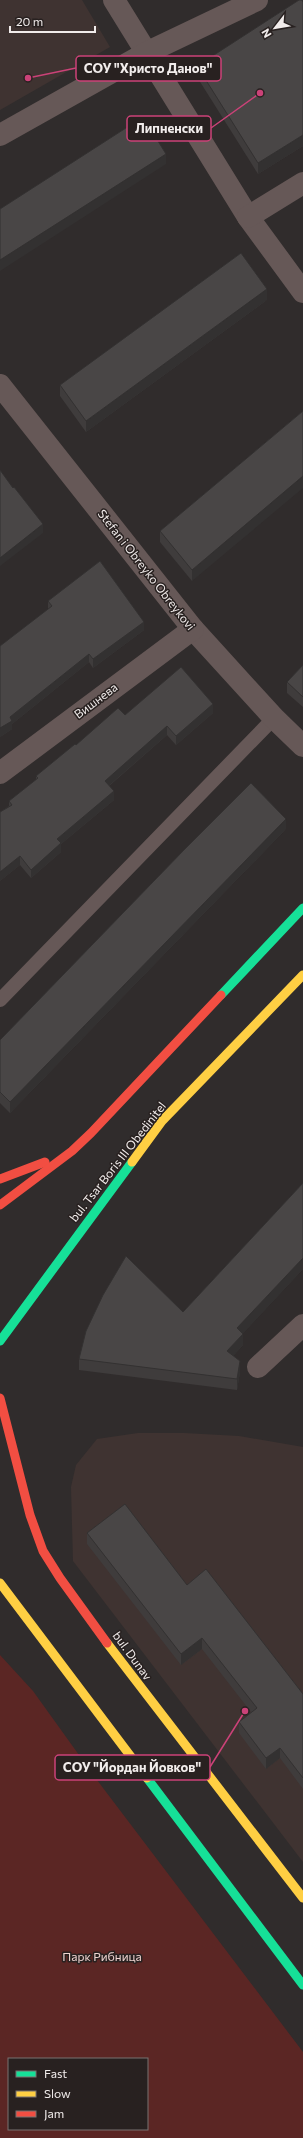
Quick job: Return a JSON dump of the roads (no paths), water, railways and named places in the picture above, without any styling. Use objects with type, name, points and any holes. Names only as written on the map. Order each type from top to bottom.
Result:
[{"type":"main road","points":[[0,1205],[72,1151],[303,908]]},
{"type":"main road","name":"bul. Tsar Boris III Obedinitel","points":[[0,1341],[162,1121],[303,975]]},
{"type":"main road","points":[[0,1179],[72,1151]]},
{"type":"main road","name":"bul. Dunav","points":[[0,1398],[30,1515],[43,1551],[60,1578],[139,1686],[303,1898]]},
{"type":"main road","points":[[0,1583],[303,1985]]},
{"type":"street","points":[[114,0],[248,217],[303,292]]},
{"type":"street","points":[[0,135],[146,53],[257,0]]},
{"type":"street","points":[[248,217],[303,183]]},
{"type":"street","name":"Stefan i Obreyko Obreykovi","points":[[0,385],[193,629],[274,718],[303,746]]},
{"type":"street","name":"Вишнева","points":[[0,773],[193,629]]},
{"type":"street","points":[[258,1367],[303,1325]]},
{"type":"lane","points":[[0,1000],[274,718]]},
{"type":"place","name":"СОУ \"Христо Данов\"","points":[[28,78]]},
{"type":"place","name":"Липненски","points":[[260,93]]},
{"type":"place","name":"СОУ \"Йордан Йовков\"","points":[[245,1711]]},
{"type":"park label","name":"Парк Рибница","points":[[102,1957]]}]
